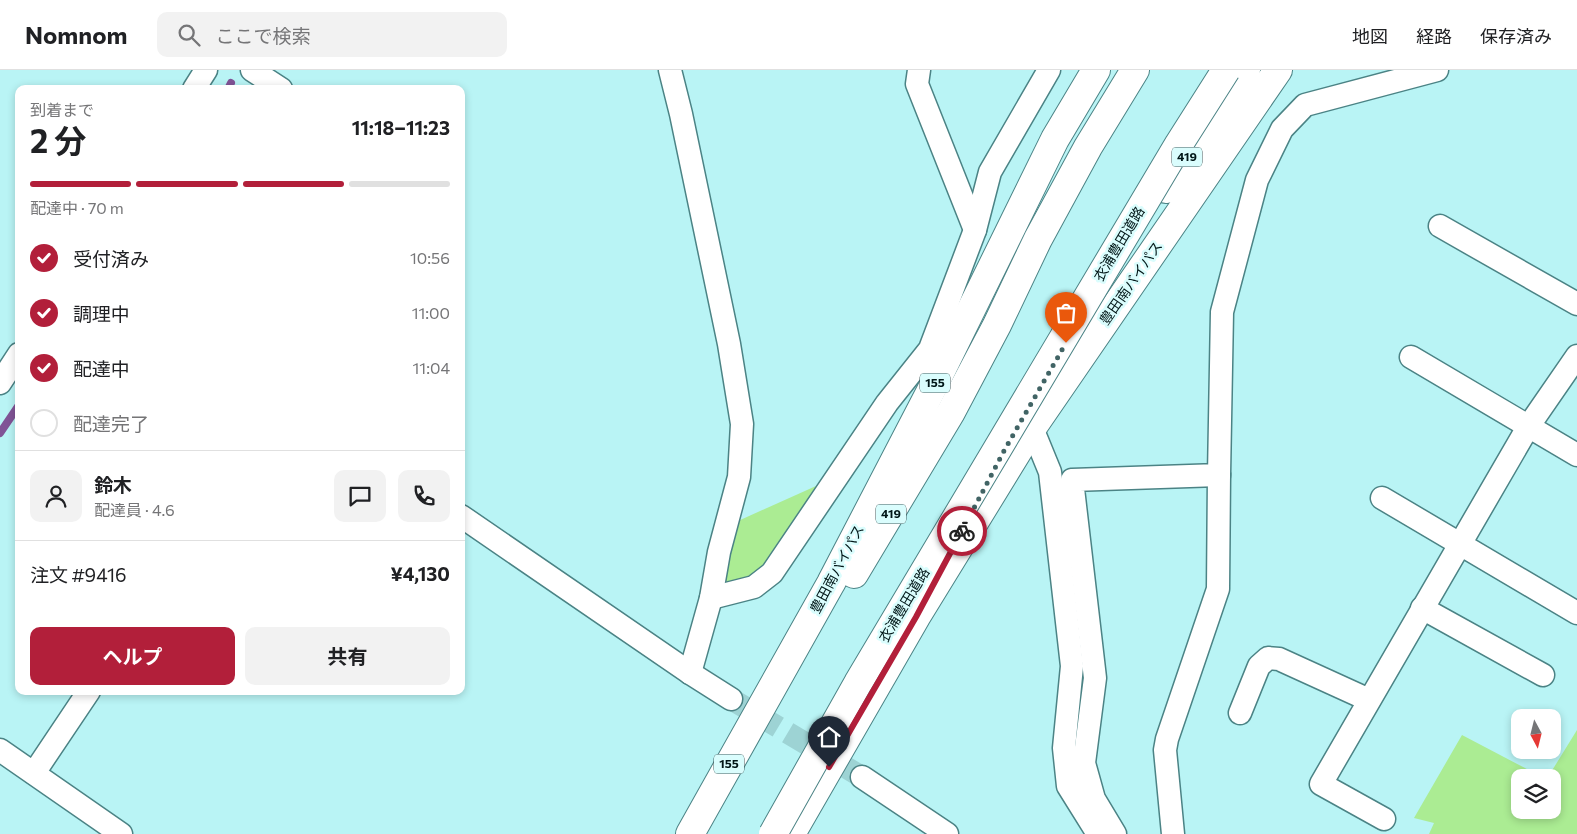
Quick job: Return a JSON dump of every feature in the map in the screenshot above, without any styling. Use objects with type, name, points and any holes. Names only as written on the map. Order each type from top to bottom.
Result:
[{"type":"highway","name":"豊田南バイパス","points":[[769,693],[831,583],[935,383],[1055,139],[1096,70]]},
{"type":"highway","name":"419","points":[[769,693],[852,576],[902,496],[951,412],[997,325],[1042,231],[1088,147],[1135,70]]},
{"type":"highway","name":"衣浦豊田道路","points":[[758,834],[915,560],[1210,70]]},
{"type":"highway","name":"衣浦豊田道路","points":[[773,834],[898,616],[1179,144],[1226,70]]},
{"type":"highway","name":"衣浦豊田道路","points":[[916,617],[1005,449],[1066,343],[1129,244],[1246,70]]},
{"type":"highway","name":"豊田南バイパス","points":[[791,834],[916,617],[1032,428],[1278,70]]},
{"type":"highway","name":"155","points":[[690,834],[769,693]]},
{"type":"street","points":[[197,85],[206,70]]},
{"type":"street","points":[[254,70],[275,85]]},
{"type":"street","points":[[670,70],[729,344],[742,424],[739,476],[719,552],[711,598],[690,673]]},
{"type":"street","points":[[919,70],[917,84],[975,230]]},
{"type":"street","points":[[711,598],[754,587],[772,573],[887,403],[930,349],[975,230],[990,172],[1049,70]]},
{"type":"street","points":[[1173,834],[1165,750],[1167,739],[1218,589],[1222,312],[1257,180],[1282,129],[1305,105],[1437,70]]},
{"type":"street","points":[[1440,226],[1577,304]]},
{"type":"street","points":[[1384,819],[1321,784],[1528,427],[1577,356]]},
{"type":"street","points":[[1411,357],[1577,455]]},
{"type":"street","points":[[0,383],[15,360]]},
{"type":"street","points":[[1032,428],[1050,472],[1072,666],[1064,748],[1068,786],[1098,834]]},
{"type":"street","points":[[1115,834],[1094,799],[1084,763],[1095,678],[1072,480],[1219,475]]},
{"type":"street","points":[[1382,498],[1577,613]]},
{"type":"street","points":[[465,519],[731,699]]},
{"type":"street","points":[[1422,608],[1543,675]]},
{"type":"street","points":[[1240,713],[1259,666],[1268,658],[1279,659],[1369,700]]},
{"type":"street","points":[[34,773],[86,695]]},
{"type":"street","points":[[0,750],[121,834]]},
{"type":"street","points":[[862,777],[947,834]]},
{"type":"green space","points":[[816,486],[770,564],[751,578],[729,585],[722,576],[738,521]]},
{"type":"green space","points":[[1577,730],[1577,834],[1429,834],[1434,823],[1414,818],[1462,735],[1527,769],[1511,769],[1511,819],[1561,819],[1561,769],[1553,769],[1561,759]]},
{"type":"waterway","points":[[0,433],[15,411]]},
{"type":"tunnel","points":[[731,699],[862,777]]},
{"type":"way so far","points":[[962,531],[1005,449],[1066,343]]},
{"type":"route","points":[[829,767],[916,617],[962,531]]}]
